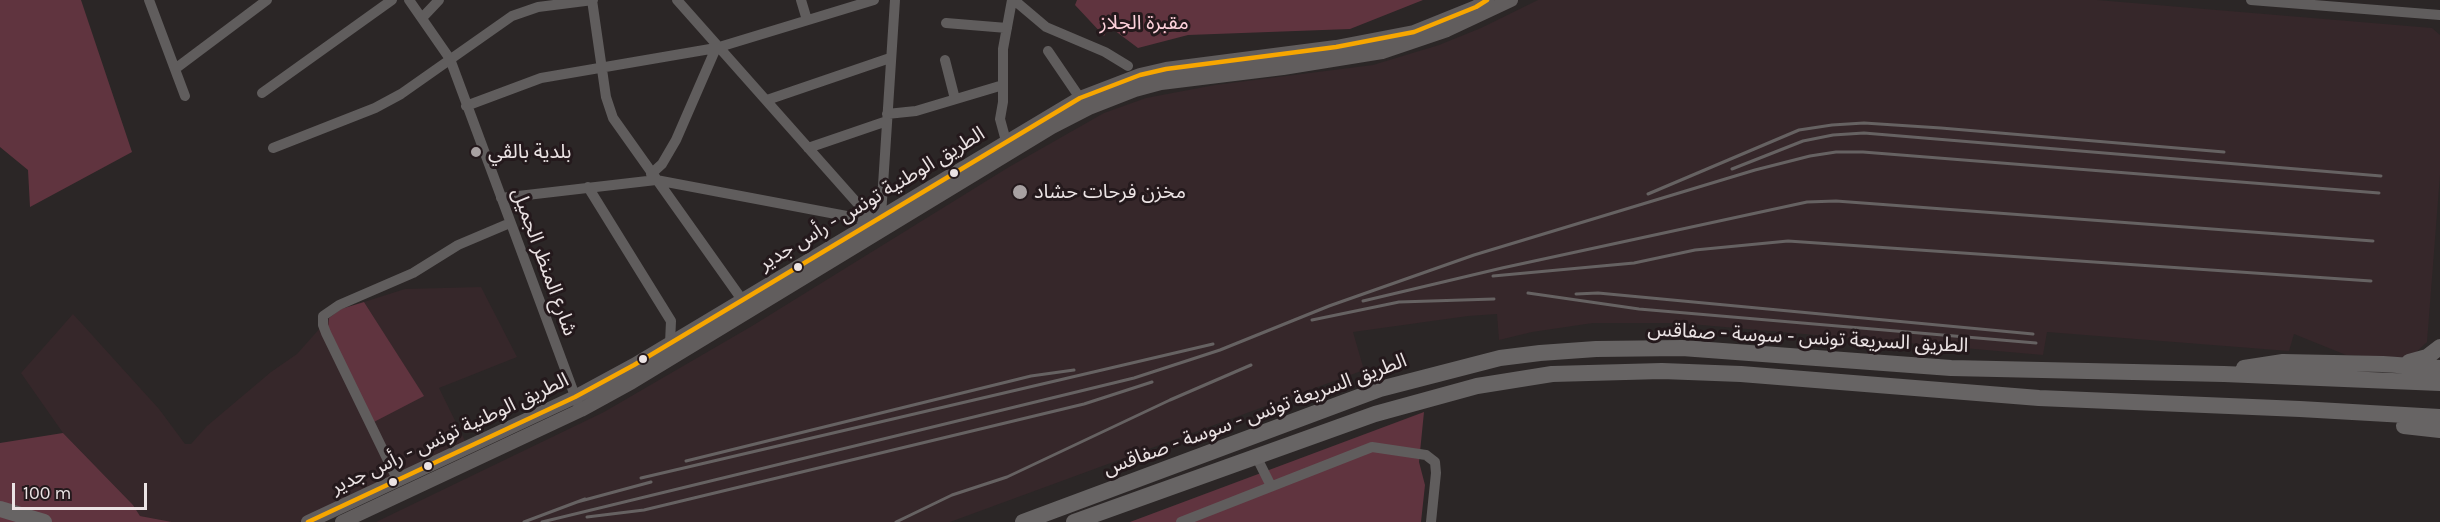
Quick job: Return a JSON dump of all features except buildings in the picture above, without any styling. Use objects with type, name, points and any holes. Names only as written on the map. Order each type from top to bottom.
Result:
[{"type":"highway","points":[[2383,364],[2420,360],[2440,347]]},
{"type":"highway","name":"الطريق السريعة تونس - سوسة - صفاقس","points":[[1023,522],[1380,389],[1500,358],[1596,349],[1682,348],[1951,368],[2224,374],[2440,383]]},
{"type":"highway","points":[[2224,374],[2250,366],[2283,362],[2383,364],[2440,368]]},
{"type":"highway","name":"الطريق السريعة تونس - سوسة - صفاقس","points":[[1074,522],[1375,414],[1478,386],[1552,374],[1595,371],[1741,374],[2039,398],[2440,417]]},
{"type":"highway","points":[[2300,409],[2337,419],[2440,430]]},
{"type":"highway","points":[[0,509],[44,522]]},
{"type":"main road","name":"الطريق الوطنية تونس - رأس جدير","points":[[308,522],[578,403],[633,382],[1006,141],[1080,98],[1140,75],[1166,69],[1336,47],[1414,32],[1476,7],[1486,0]]},
{"type":"main road","name":"الطريق الوطنية تونس - رأس جدير","points":[[342,522],[578,403],[670,343],[879,223],[1089,108],[1135,90],[1204,76],[1283,68],[1382,52],[1447,30],[1511,0]]},
{"type":"street","points":[[149,0],[185,96]]},
{"type":"street","points":[[175,69],[267,0]]},
{"type":"street","points":[[262,93],[392,0]]},
{"type":"street","name":"شارع المنظر الجميل","points":[[409,0],[450,59],[578,403]]},
{"type":"street","points":[[422,18],[439,0]]},
{"type":"street","points":[[273,148],[375,108],[401,94],[499,24],[526,10],[593,0],[604,67],[606,98],[613,118],[743,301]]},
{"type":"street","points":[[677,0],[808,148],[879,223]]},
{"type":"street","points":[[801,0],[807,20]]},
{"type":"street","points":[[466,106],[541,78],[718,47],[874,0]]},
{"type":"street","points":[[879,223],[895,0]]},
{"type":"street","points":[[1006,141],[1000,123],[1004,49],[1013,0],[1046,27],[1105,52],[1128,66]]},
{"type":"street","points":[[2252,0],[2440,15]]},
{"type":"street","points":[[946,23],[1007,28]]},
{"type":"street","points":[[654,177],[676,140],[718,47]]},
{"type":"street","points":[[1048,51],[1080,98]]},
{"type":"street","points":[[767,100],[890,58]]},
{"type":"street","points":[[945,60],[955,99]]},
{"type":"street","points":[[808,148],[887,117],[916,111],[1003,85]]},
{"type":"street","points":[[501,198],[654,177],[879,223]]},
{"type":"street","points":[[588,187],[671,321],[670,343]]},
{"type":"street","points":[[398,481],[326,333],[323,316],[339,304],[413,273],[458,244],[510,223]]},
{"type":"street","points":[[1181,522],[1365,448],[1377,447],[1426,455],[1435,462],[1431,522]]},
{"type":"street","points":[[1257,458],[1271,486]]},
{"type":"shaded area","points":[[1538,0],[2097,0],[2432,28],[2440,35],[2440,175],[2427,342],[2410,358],[2346,355],[2294,334],[2289,351],[2047,332],[2043,355],[1679,323],[1593,323],[1532,332],[1499,340],[1497,314],[1468,316],[1353,332],[1364,370],[950,522],[376,522],[604,412],[752,326],[1009,167],[1104,113],[1146,98],[1215,85],[1373,65],[1439,45],[1481,28]]},
{"type":"shaded area","points":[[481,287],[517,357],[439,388],[467,445],[299,522],[172,522],[140,516],[133,505],[63,433],[21,373],[73,314],[159,409],[185,444],[191,444],[207,426],[271,372],[297,354],[329,318],[423,396],[364,302],[405,289]]},
{"type":"green space","points":[[0,0],[81,0],[132,152],[30,207],[28,170],[0,147]]},
{"type":"green space","name":"مقبرة الجلاز","points":[[1077,0],[1423,0],[1350,29],[1188,35],[1138,48],[1110,27],[1104,36],[1075,5]]},
{"type":"green space","points":[[364,302],[424,396],[370,424],[327,340],[329,318],[341,309]]},
{"type":"green space","points":[[1424,412],[1419,462],[1425,485],[1421,522],[1130,522]]},
{"type":"green space","points":[[63,433],[133,505],[140,516],[172,522],[0,522],[0,443]]},
{"type":"railway","points":[[1648,194],[1799,130],[1832,125],[1864,123],[1941,128],[2224,152]]},
{"type":"railway","points":[[1732,169],[1803,141],[1833,135],[1864,133],[2381,176]]},
{"type":"railway","points":[[542,522],[1134,378],[1220,350],[1329,306],[1474,255],[1755,170],[1810,156],[1836,152],[1863,152],[2379,193]]},
{"type":"railway","points":[[1363,301],[1502,268],[1807,202],[1836,201],[2373,241]]},
{"type":"railway","points":[[1493,276],[1634,263],[1695,250],[1788,241],[2371,281]]},
{"type":"railway","points":[[1528,293],[1639,309],[2036,343]]},
{"type":"railway","points":[[1576,294],[1598,293],[2033,334]]},
{"type":"railway","points":[[1312,320],[1399,302],[1494,299]]},
{"type":"railway","points":[[641,478],[1213,344]]},
{"type":"railway","points":[[896,522],[952,495],[1007,477],[1170,400],[1251,365]]},
{"type":"railway","points":[[686,461],[1031,376],[1074,370]]},
{"type":"railway","points":[[587,517],[644,510],[1084,404],[1152,382]]},
{"type":"railway","points":[[577,502],[651,482]]},
{"type":"railway","points":[[524,522],[585,499]]},
{"type":"transit line","points":[[308,522],[575,397],[634,365],[1080,98],[1140,75],[1166,69],[1336,47],[1414,32],[1476,7],[1487,0]]},
{"type":"place","name":"بلدية بالڤي","points":[[476,152]]},
{"type":"place","name":"مخزن فرحات حشاد","points":[[1020,192]]}]
